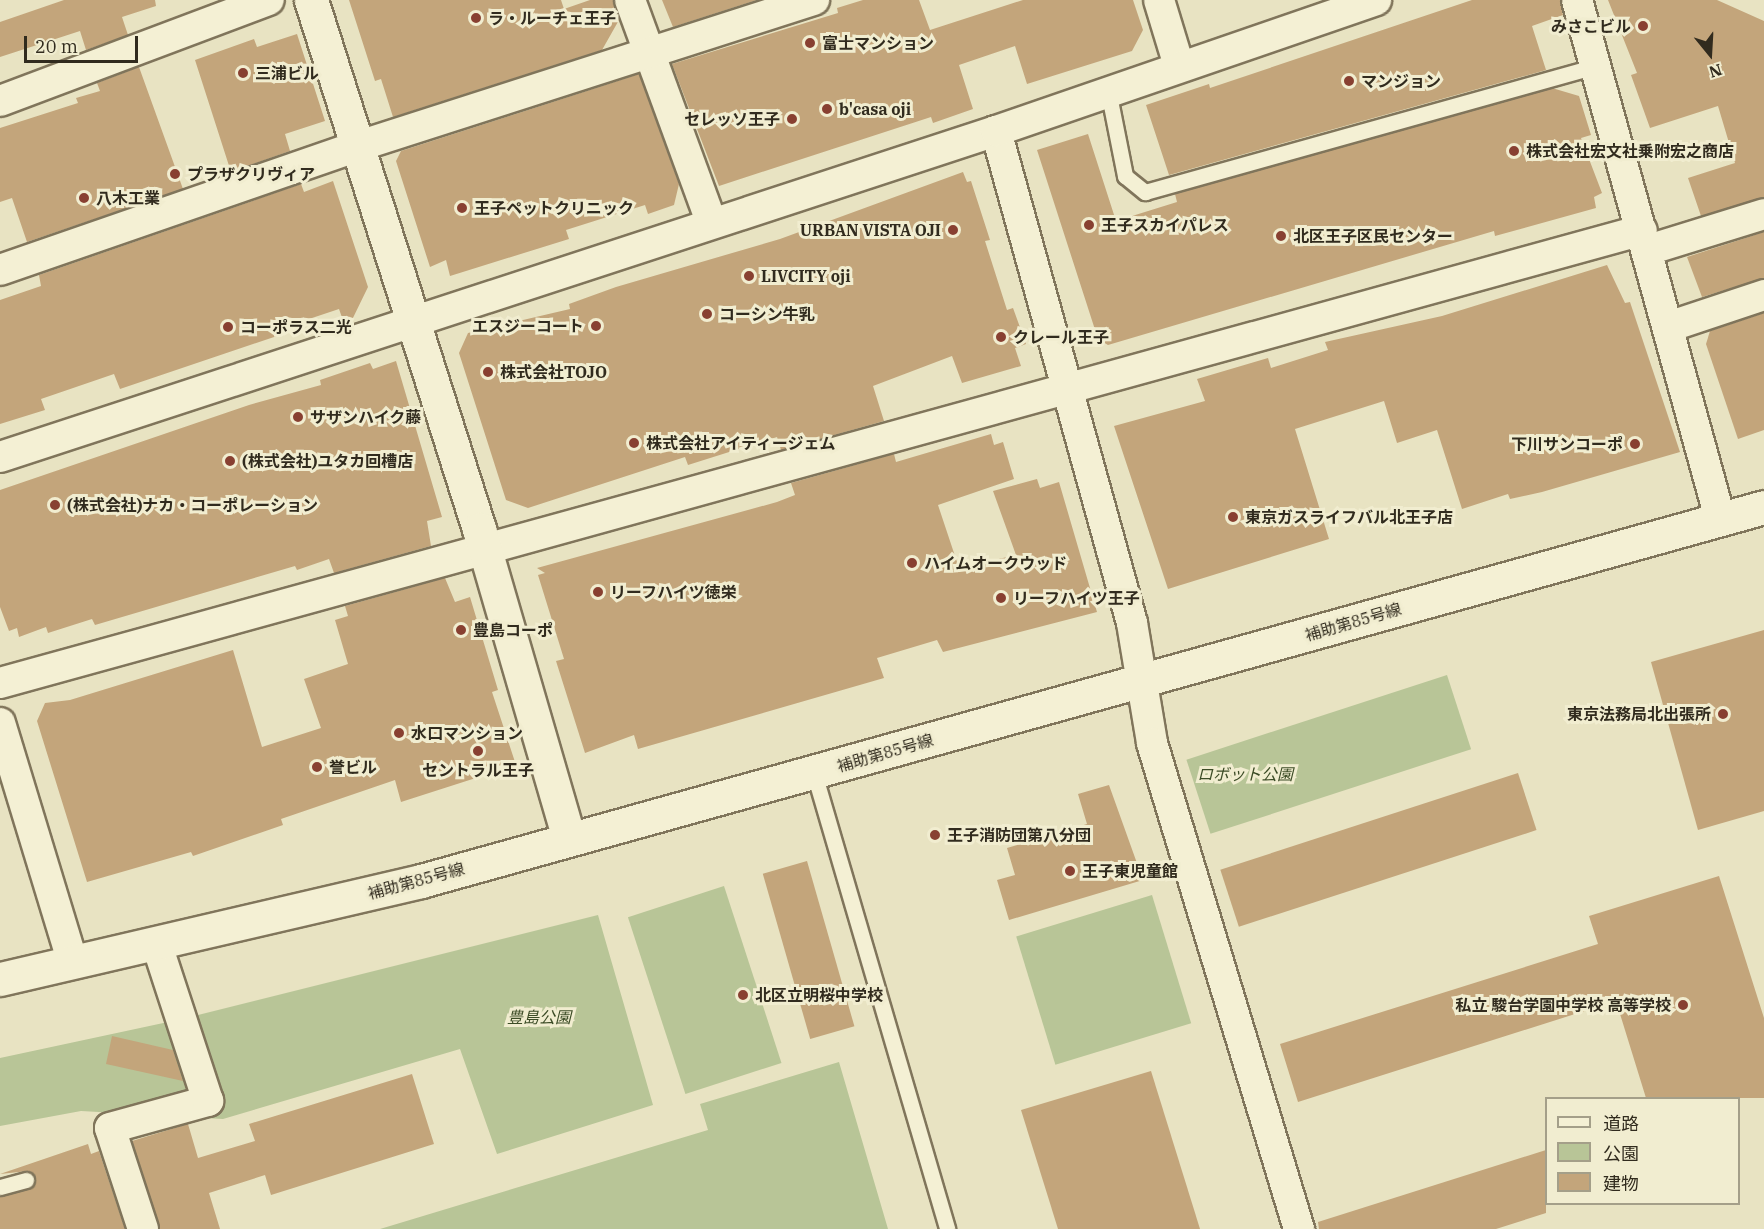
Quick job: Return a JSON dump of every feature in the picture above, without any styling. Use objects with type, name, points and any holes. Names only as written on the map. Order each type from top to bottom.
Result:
[{"type":"street","points":[[0,101],[269,0]]},
{"type":"street","points":[[311,0],[359,146],[484,549],[569,839]]},
{"type":"street","points":[[630,0],[647,53],[711,221]]},
{"type":"street","points":[[0,270],[359,146],[814,0]]},
{"type":"street","points":[[1159,0],[1179,66]]},
{"type":"street","points":[[0,457],[413,323],[711,221],[996,131],[1108,90],[1376,0]]},
{"type":"street","points":[[1577,0],[1720,518]]},
{"type":"street","points":[[996,131],[1132,623],[1140,682],[1152,743],[1299,1229]]},
{"type":"street","points":[[0,683],[484,549],[1067,392],[1645,240],[1764,214]]},
{"type":"street","points":[[1668,327],[1764,295]]},
{"type":"street","name":"補助第85号線","points":[[0,979],[157,945],[399,886],[814,773],[1764,507]]},
{"type":"street","points":[[2,738],[73,963]]},
{"type":"street","points":[[143,1229],[110,1128],[208,1101],[157,945]]},
{"type":"lane","points":[[1108,90],[1125,176],[1144,192],[1596,66]]},
{"type":"lane","points":[[814,773],[947,1229]]},
{"type":"lane","points":[[0,1187],[26,1180]]},
{"type":"green space","name":"ロボット公園","points":[[1447,675],[1471,749],[1211,834],[1186,760]]},
{"type":"green space","points":[[724,886],[781,1063],[685,1094],[628,917]]},
{"type":"green space","points":[[1152,895],[1191,1023],[1055,1065],[1016,937]]},
{"type":"green space","name":"豊島公園","points":[[598,915],[653,1105],[497,1154],[460,1049],[223,1119],[81,1111],[0,1126],[0,1058],[182,1019]]},
{"type":"green space","points":[[839,1062],[888,1229],[380,1229],[708,1130],[700,1104]]},
{"type":"building","points":[[64,0],[155,0],[156,6],[122,17],[128,35],[86,50],[80,31],[0,57],[0,22]]},
{"type":"building","points":[[349,0],[561,0],[564,9],[590,0],[613,0],[619,20],[602,50],[393,117],[381,79],[375,81]]},
{"type":"building","points":[[662,0],[757,0],[673,27]]},
{"type":"building","points":[[863,0],[919,0],[930,30],[1023,0],[1133,0],[1143,30],[1132,51],[1027,84],[1015,46],[959,65],[973,109],[933,123],[931,117],[719,186],[672,64],[838,13],[837,8]]},
{"type":"building","points":[[1472,0],[1560,0],[1563,15],[1532,26],[1546,70],[1169,175],[1146,105],[1209,84],[1210,88]]},
{"type":"building","points":[[1608,0],[1717,0],[1764,21],[1764,197],[1701,216],[1688,178],[1735,163],[1718,106],[1650,128],[1631,75],[1637,73]]},
{"type":"building","points":[[297,34],[325,121],[285,134],[290,151],[231,172],[195,60],[254,39],[257,47]]},
{"type":"building","points":[[139,67],[183,189],[27,242],[12,198],[0,202],[0,128],[78,103],[76,98],[100,91],[97,83]]},
{"type":"building","points":[[639,74],[679,184],[674,205],[648,214],[645,205],[566,230],[569,239],[450,276],[446,260],[430,267],[396,161],[401,151]]},
{"type":"building","points":[[1552,88],[1579,96],[1591,135],[1581,138],[1602,193],[1594,197],[1596,208],[1495,236],[1494,231],[1108,345],[1098,339],[1037,150],[1088,134],[1116,221],[1177,202],[1175,194]]},
{"type":"building","points":[[963,172],[967,182],[971,181],[990,240],[985,241],[1007,310],[1013,308],[1026,344],[1015,348],[1021,366],[962,383],[952,356],[873,386],[884,421],[781,450],[777,437],[688,465],[685,457],[528,508],[506,500],[459,353],[468,333],[570,309],[569,304],[616,287],[780,239]]},
{"type":"building","points":[[333,181],[368,287],[350,324],[345,326],[339,309],[279,329],[280,335],[120,389],[114,374],[41,399],[45,410],[0,424],[0,300],[41,286],[39,275],[301,184],[304,192]]},
{"type":"building","points":[[1764,232],[1764,278],[1702,297],[1687,257]]},
{"type":"building","points":[[1607,265],[1625,303],[1630,302],[1680,452],[1542,492],[1510,499],[1508,494],[1462,509],[1437,430],[1397,443],[1384,401],[1295,429],[1329,539],[1168,589],[1114,426],[1205,401],[1197,379],[1268,358],[1271,368],[1328,350],[1325,342],[1442,316]]},
{"type":"building","points":[[1764,313],[1764,430],[1738,439],[1706,344],[1710,331]]},
{"type":"building","points":[[396,361],[442,517],[427,521],[431,546],[334,573],[329,559],[297,570],[295,566],[95,625],[92,619],[48,633],[46,627],[19,637],[17,628],[9,631],[0,607],[0,490],[249,405],[321,385],[320,380],[370,363],[373,369]]},
{"type":"building","points":[[991,434],[994,445],[1003,442],[1014,479],[938,505],[959,568],[1016,555],[993,491],[1037,479],[1040,488],[1059,482],[1097,612],[943,652],[937,640],[877,658],[884,678],[638,749],[634,735],[585,753],[556,661],[564,659],[538,575],[545,573],[537,568],[777,502],[795,495],[791,483],[894,454],[896,462]]},
{"type":"building","points":[[445,578],[455,602],[470,597],[498,690],[492,692],[516,765],[401,802],[395,780],[281,819],[283,825],[193,856],[191,852],[87,882],[37,721],[45,703],[70,700],[233,650],[262,747],[321,728],[304,679],[348,664],[335,620],[348,616],[345,606]]},
{"type":"building","points":[[1764,630],[1764,811],[1698,830],[1651,662]]},
{"type":"building","points":[[1518,773],[1537,830],[1239,927],[1220,870]]},
{"type":"building","points":[[1109,785],[1143,880],[1009,920],[997,880],[1015,875],[1007,848],[1087,824],[1078,794]]},
{"type":"building","points":[[807,861],[854,1026],[810,1039],[763,874]]},
{"type":"building","points":[[1719,876],[1764,1018],[1764,1098],[1646,1097],[1616,1001],[1298,1102],[1280,1044],[1598,944],[1589,916]]},
{"type":"building","points":[[112,1036],[173,1050],[183,1081],[106,1064]]},
{"type":"building","points":[[1151,1071],[1200,1229],[1058,1229],[1021,1110]]},
{"type":"building","points":[[412,1074],[434,1144],[271,1195],[265,1175],[209,1193],[220,1229],[160,1229],[132,1141],[188,1124],[198,1158],[255,1141],[249,1124]]},
{"type":"building","points":[[88,1144],[91,1154],[99,1151],[125,1229],[0,1229],[0,1196],[29,1189],[35,1182],[28,1171],[0,1174]]},
{"type":"building","points":[[1545,1150],[1546,1213],[1496,1229],[1319,1229],[1318,1222]]},
{"type":"place","name":"ラ・ルーチェ王子","points":[[476,18]]},
{"type":"place","name":"みさこビル","points":[[1643,26]]},
{"type":"place","name":"富士マンション","points":[[810,43]]},
{"type":"place","name":"三浦ビル","points":[[243,73]]},
{"type":"place","name":"マンジョン","points":[[1349,81]]},
{"type":"place","name":"b'casa oji","points":[[827,109]]},
{"type":"place","name":"セレッソ王子","points":[[792,119]]},
{"type":"place","name":"株式会社宏文社乗附宏之商店","points":[[1514,151]]},
{"type":"place","name":"プラザクリヴィア","points":[[175,174]]},
{"type":"place","name":"八木工業","points":[[84,198]]},
{"type":"place","name":"王子ペットクリニック","points":[[462,208]]},
{"type":"place","name":"王子スカイパレス","points":[[1089,225]]},
{"type":"place","name":"URBAN VISTA OJI","points":[[953,230]]},
{"type":"place","name":"北区王子区民センター","points":[[1281,236]]},
{"type":"place","name":"LIVCITY oji","points":[[749,276]]},
{"type":"place","name":"コーシン牛乳","points":[[707,314]]},
{"type":"place","name":"エスジーコート","points":[[596,326]]},
{"type":"place","name":"コーポラス二光","points":[[228,327]]},
{"type":"place","name":"クレール王子","points":[[1001,337]]},
{"type":"place","name":"株式会社TOJO","points":[[488,372]]},
{"type":"place","name":"サザンハイク藤","points":[[298,417]]},
{"type":"place","name":"株式会社アイティージェム","points":[[634,443]]},
{"type":"place","name":"下川サンコーポ","points":[[1635,444]]},
{"type":"place","name":"(株式会社)ユタカ回槽店","points":[[230,461]]},
{"type":"place","name":"(株式会社)ナカ・コーポレーション","points":[[55,505]]},
{"type":"place","name":"東京ガスライフバル北王子店","points":[[1233,517]]},
{"type":"place","name":"ハイムオークウッド","points":[[912,563]]},
{"type":"place","name":"リーフハイツ徳栄","points":[[598,592]]},
{"type":"place","name":"リーフハイツ王子","points":[[1001,598]]},
{"type":"place","name":"豊島コーポ","points":[[461,630]]},
{"type":"place","name":"東京法務局北出張所","points":[[1723,714]]},
{"type":"place","name":"水口マンション","points":[[399,733]]},
{"type":"place","name":"セントラル王子","points":[[478,751]]},
{"type":"place","name":"誉ビル","points":[[317,767]]},
{"type":"place","name":"王子消防団第八分団","points":[[935,835]]},
{"type":"place","name":"王子東児童館","points":[[1070,871]]},
{"type":"place","name":"北区立明桜中学校","points":[[743,995]]},
{"type":"place","name":"私立 駿台学園中学校 高等学校","points":[[1683,1005]]}]
